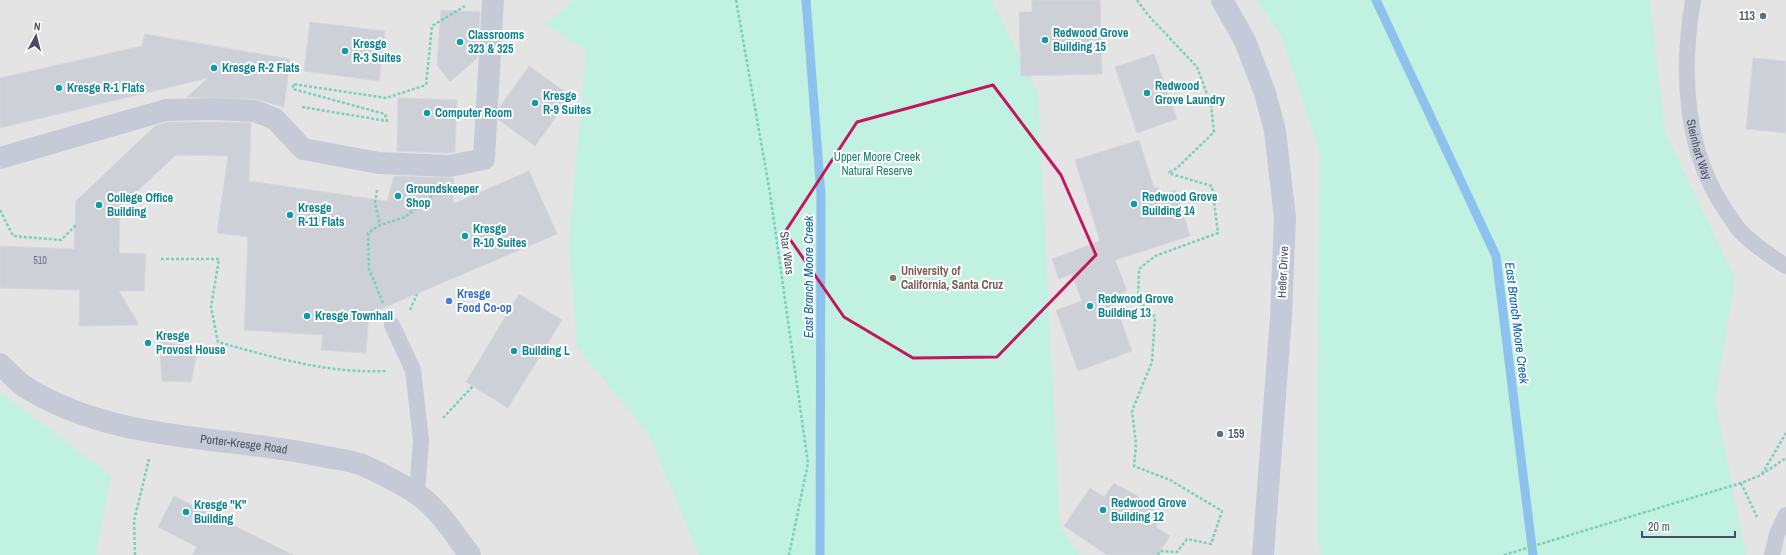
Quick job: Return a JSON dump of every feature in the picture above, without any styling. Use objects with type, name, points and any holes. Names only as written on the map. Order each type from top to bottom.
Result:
[{"type":"main road","name":"Heller Drive","points":[[1222,0],[1245,41],[1265,93],[1274,131],[1285,218],[1281,316],[1262,555]]},
{"type":"street","points":[[0,158],[166,110],[212,109],[255,111],[276,119],[303,149],[379,163],[449,166],[484,159],[493,3]]},
{"type":"street","name":"Porter-Kresge Road","points":[[0,364],[23,386],[60,406],[93,419],[156,432],[223,442],[286,449],[360,464],[417,494],[445,521],[470,555]]},
{"type":"lane","name":"Steinhart Way","points":[[1693,0],[1687,33],[1686,76],[1690,118],[1699,156],[1716,196],[1740,231],[1764,252],[1786,266]]},
{"type":"lane","points":[[392,325],[413,370],[422,440],[417,494]]},
{"type":"lane","points":[[1772,555],[1778,534],[1786,515]]},
{"type":"path","name":"Star Wars","points":[[736,0],[770,193],[808,463],[789,555]]},
{"type":"path","points":[[1137,0],[1148,15],[1197,68],[1211,105],[1214,132],[1177,168],[1168,174],[1212,186],[1218,233],[1155,256],[1139,269],[1138,300],[1155,317],[1152,362],[1132,411],[1136,444],[1134,466],[1170,480],[1222,511],[1211,544],[1187,539],[1177,552],[1160,551],[1158,555]]},
{"type":"path","points":[[276,119],[291,110],[292,105],[386,121],[385,114],[293,89],[293,84],[386,98],[426,85],[432,26],[469,4],[493,3]]},
{"type":"path","points":[[379,163],[375,203],[380,225]]},
{"type":"path","points":[[392,325],[369,269],[368,233],[380,225],[405,218],[435,193],[449,166]]},
{"type":"path","points":[[0,210],[13,236],[61,240],[76,224]]},
{"type":"path","points":[[161,259],[218,259],[210,307],[218,342],[291,362],[371,372],[391,371]]},
{"type":"path","points":[[422,440],[473,386]]},
{"type":"path","points":[[135,555],[134,521],[156,432]]},
{"type":"path","points":[[1761,475],[1786,433]]},
{"type":"path","points":[[1504,555],[1741,483],[1761,475],[1786,458]]},
{"type":"path","points":[[1741,483],[1758,519]]},
{"type":"highlighted area","points":[[993,85],[1061,175],[1096,255],[997,357],[913,358],[844,317],[785,232],[857,122]]},
{"type":"shaded area","name":"University of California, Santa Cruz","points":[[0,0],[1786,0],[1786,555],[0,555]]},
{"type":"green space","name":"Upper Moore Creek Natural Reserve","points":[[574,0],[992,0],[1038,94],[1060,527],[1079,555],[699,555],[649,435],[577,347],[569,242],[586,51],[545,24]]},
{"type":"green space","points":[[1256,0],[1650,0],[1665,132],[1735,278],[1715,399],[1746,555],[1321,555],[1317,540],[1319,151],[1281,36]]},
{"type":"green space","points":[[0,392],[111,476],[96,555],[0,555]]},
{"type":"building","name":"Redwood Grove Building 15","points":[[1032,0],[1100,0],[1102,74],[1021,76],[1019,12],[1032,12]]},
{"type":"building","name":"Classrooms 323 & 325","points":[[441,10],[480,12],[477,58],[450,82],[437,65]]},
{"type":"building","name":"Kresge R-3 Suites","points":[[310,22],[385,31],[379,81],[304,71]]},
{"type":"building","points":[[145,34],[290,59],[284,107],[256,99],[187,97],[208,78],[0,128],[0,78],[142,46]]},
{"type":"building","name":"Redwood Grove Laundry","points":[[1154,54],[1177,119],[1137,133],[1115,67]]},
{"type":"building","points":[[1753,58],[1786,61],[1786,133],[1746,129]]},
{"type":"building","name":"Kresge R-9 Suites","points":[[529,66],[571,96],[535,146],[499,120],[499,108]]},
{"type":"building","name":"Computer Room","points":[[398,98],[457,100],[455,152],[397,151]]},
{"type":"building","points":[[168,122],[251,123],[249,181],[387,201],[394,176],[454,178],[453,204],[529,171],[557,234],[369,314],[366,353],[321,350],[323,335],[244,330],[248,237],[217,233],[228,156],[176,155],[120,207],[119,253],[146,254],[144,291],[119,291],[139,325],[79,326],[80,290],[0,288],[0,246],[74,249],[76,201],[155,126]]},
{"type":"building","points":[[1139,140],[1154,188],[1158,187],[1160,195],[1176,190],[1190,236],[1115,260],[1127,291],[1117,296],[1119,303],[1115,304],[1132,351],[1078,371],[1056,310],[1082,301],[1072,274],[1059,279],[1052,259],[1100,241],[1075,160]]},
{"type":"building","name":"Building L","points":[[519,294],[562,320],[508,408],[466,382]]},
{"type":"building","points":[[159,341],[198,348],[191,382],[162,381]]},
{"type":"building","name":"Redwood Grove Building 12","points":[[1114,483],[1139,497],[1138,499],[1163,516],[1156,527],[1170,536],[1157,555],[1107,555],[1064,526],[1090,488],[1104,497]]},
{"type":"building","name":"Kresge \"K\" Building","points":[[174,496],[293,555],[192,555],[197,547],[158,527]]},
{"type":"waterway","name":"East Branch Moore Creek","points":[[806,0],[821,195],[820,555]]},
{"type":"waterway","name":"East Branch Moore Creek","points":[[1376,0],[1496,256],[1533,555]]},
{"type":"place","name":"113","points":[[1763,16]]},
{"type":"place","name":"Redwood Grove Building 15","points":[[1045,40]]},
{"type":"place","name":"Classrooms 323 & 325","points":[[460,42]]},
{"type":"place","name":"Kresge R-3 Suites","points":[[345,51]]},
{"type":"place","name":"Kresge R-2 Flats","points":[[214,68]]},
{"type":"place","name":"Kresge R-1 Flats","points":[[59,88]]},
{"type":"place","name":"Redwood Grove Laundry","points":[[1147,93]]},
{"type":"place","name":"Kresge R-9 Suites","points":[[535,103]]},
{"type":"place","name":"Computer Room","points":[[427,113]]},
{"type":"place","name":"Groundskeeper Shop","points":[[398,196]]},
{"type":"place","name":"Redwood Grove Building 14","points":[[1134,204]]},
{"type":"place","name":"College Office Building","points":[[99,205]]},
{"type":"place","name":"Kresge R-11 Flats","points":[[290,215]]},
{"type":"place","name":"Kresge R-10 Suites","points":[[465,236]]},
{"type":"place","name":"University of California, Santa Cruz","points":[[893,278]]},
{"type":"place","name":"Kresge Food Co-op","points":[[449,301]]},
{"type":"place","name":"Redwood Grove Building 13","points":[[1090,306]]},
{"type":"place","name":"Kresge Townhall","points":[[307,316]]},
{"type":"place","name":"Kresge Provost House","points":[[148,343]]},
{"type":"place","name":"Building L","points":[[514,351]]},
{"type":"place","name":"159","points":[[1220,434]]},
{"type":"place","name":"Redwood Grove Building 12","points":[[1103,510]]},
{"type":"place","name":"Kresge \"K\" Building","points":[[186,512]]}]
